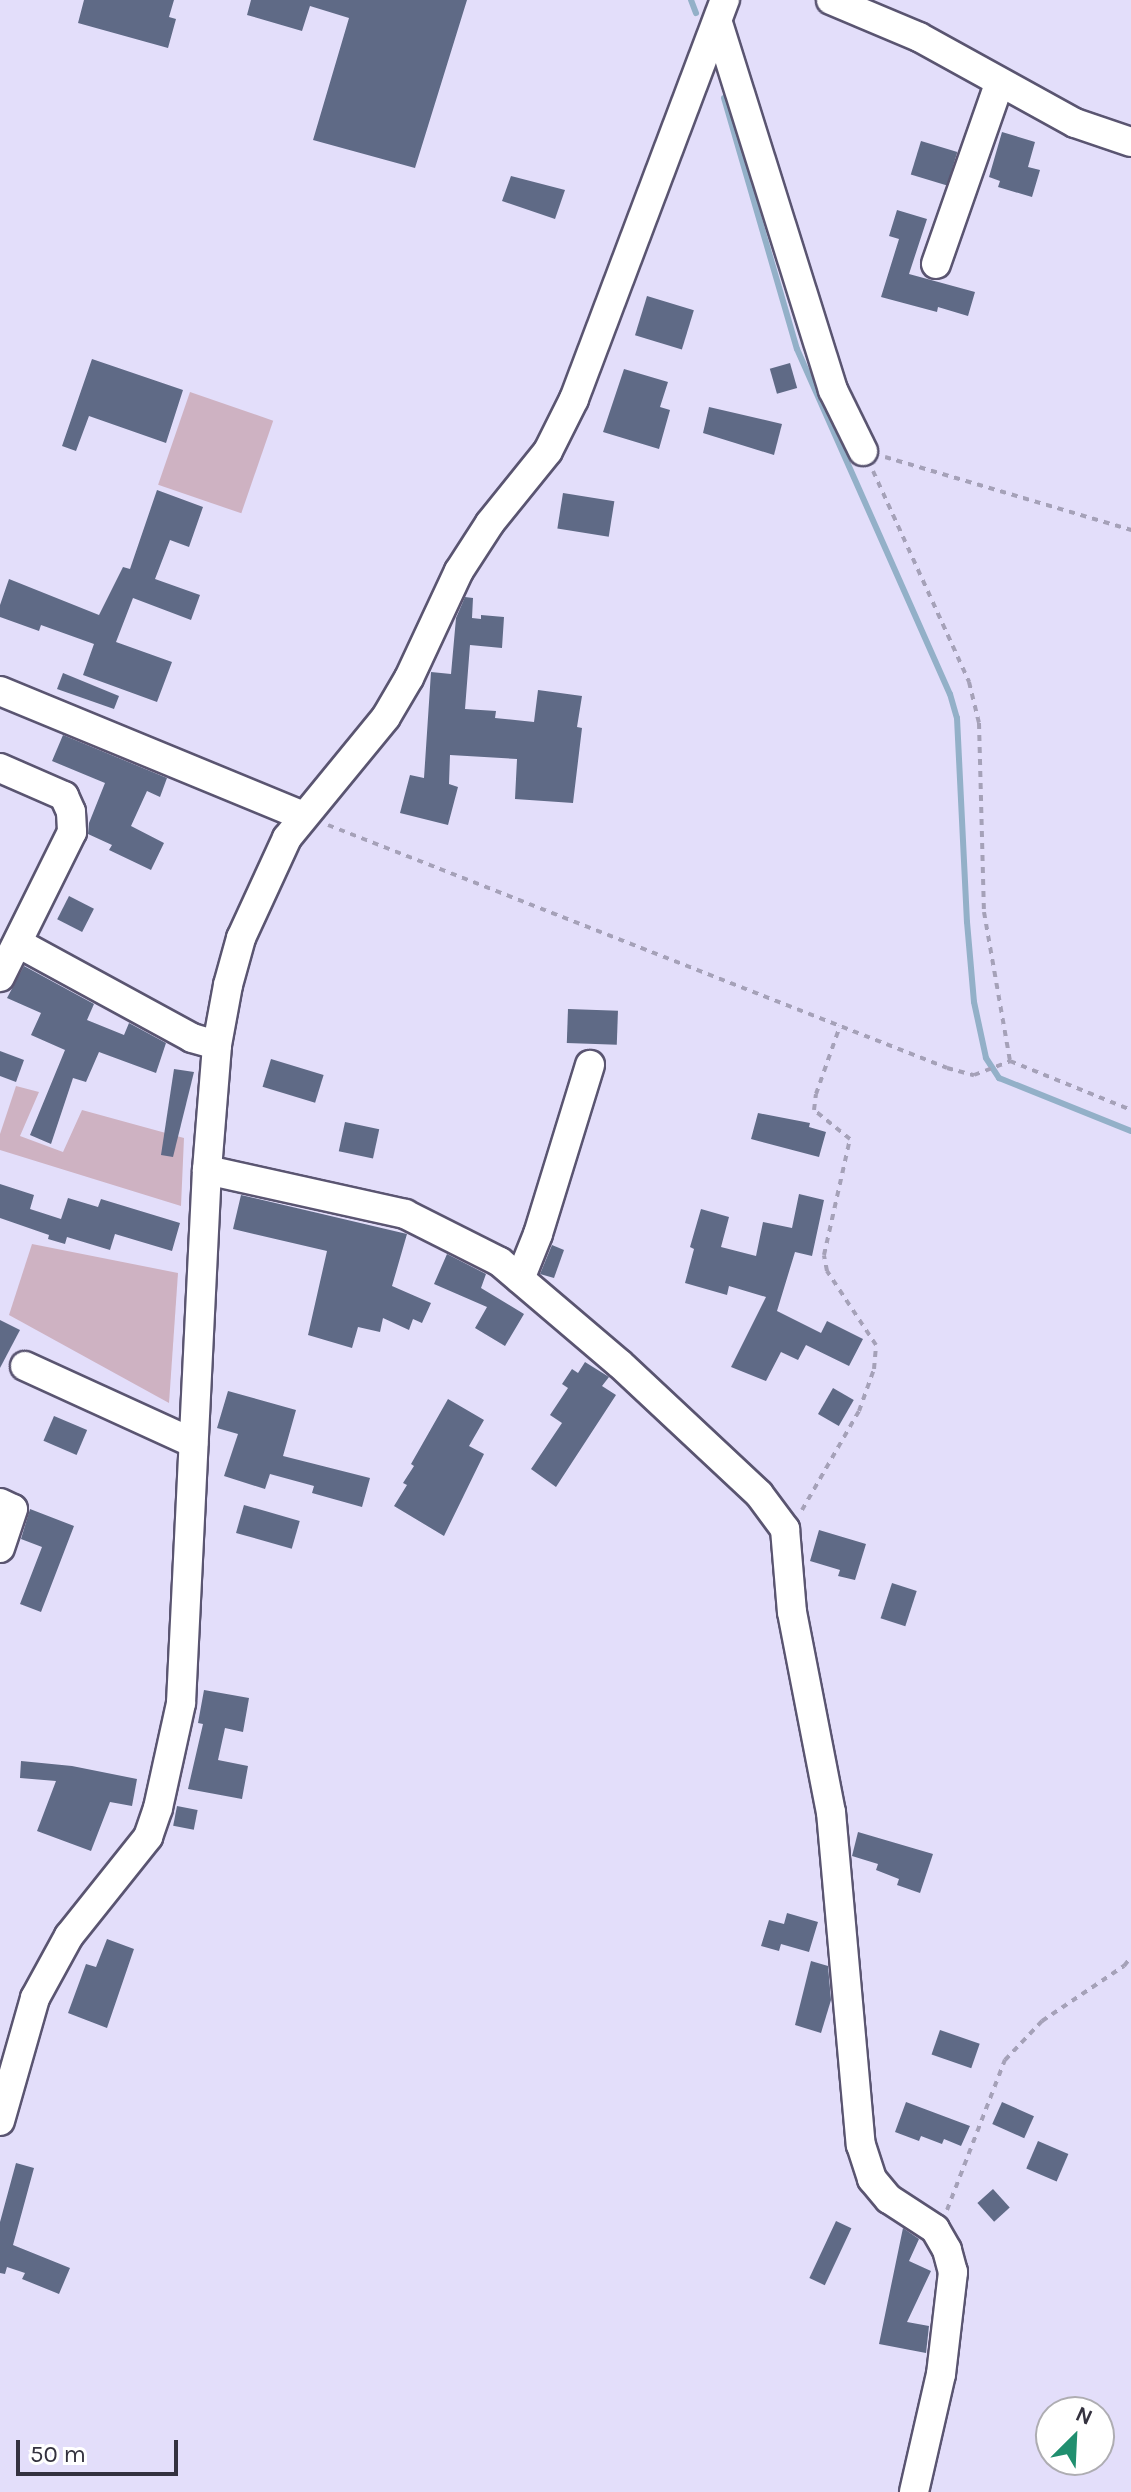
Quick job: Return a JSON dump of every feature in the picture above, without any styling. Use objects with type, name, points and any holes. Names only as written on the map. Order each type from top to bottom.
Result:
[{"type":"street","points":[[831,0],[919,37],[999,84],[1075,123],[1131,142]]},
{"type":"street","points":[[721,12],[833,390],[863,451]]},
{"type":"street","points":[[0,2121],[35,1998],[69,1936],[148,1837],[158,1808],[181,1703],[207,1170],[217,1045],[241,938],[280,851],[303,816],[386,717],[409,678],[459,571],[490,523],[548,451],[574,399],[721,12]]},
{"type":"street","points":[[936,264],[999,84]]},
{"type":"street","points":[[0,691],[303,816]]},
{"type":"street","points":[[0,768],[64,796],[71,812],[72,832],[0,977]]},
{"type":"street","points":[[18,943],[192,1038],[217,1045]]},
{"type":"street","points":[[520,1279],[538,1234],[590,1065]]},
{"type":"street","points":[[207,1170],[405,1214],[500,1262],[620,1364],[759,1494],[785,1529],[792,1612],[831,1812],[861,2145],[872,2179],[889,2199],[935,2229],[947,2250],[953,2272],[941,2374],[914,2492]]},
{"type":"street","points":[[25,1366],[193,1443]]},
{"type":"street","points":[[0,1503],[13,1509],[0,1548]]},
{"type":"path","points":[[863,451],[1131,530]]},
{"type":"path","points":[[863,451],[969,682],[979,723],[984,912],[1010,1061]]},
{"type":"path","points":[[303,816],[947,1068],[974,1075],[1010,1061],[1131,1110]]},
{"type":"path","points":[[785,1529],[810,1499],[859,1411],[874,1369],[876,1345],[827,1271],[824,1255],[850,1139],[814,1110],[816,1094],[840,1026]]},
{"type":"path","points":[[935,2229],[950,2206],[992,2085],[1005,2060],[1042,2021],[1124,1966],[1131,1957]]},
{"type":"shaded area","points":[[190,392],[273,421],[241,513],[158,485]]},
{"type":"shaded area","points":[[16,1086],[39,1092],[20,1136],[63,1152],[82,1110],[184,1138],[181,1206],[0,1150],[0,1134]]},
{"type":"shaded area","points":[[32,1244],[178,1273],[169,1403],[9,1315]]},
{"type":"building","points":[[84,0],[174,0],[169,17],[176,19],[168,48],[78,23]]},
{"type":"building","points":[[251,0],[467,0],[415,168],[313,140],[349,18],[310,6],[302,31],[247,15]]},
{"type":"building","points":[[1002,132],[1035,142],[1028,167],[1040,170],[1032,197],[998,187],[1000,181],[989,177]]},
{"type":"building","points":[[921,141],[957,152],[947,186],[911,174]]},
{"type":"building","points":[[511,176],[565,190],[555,219],[502,201]]},
{"type":"building","points":[[897,210],[927,219],[909,274],[975,292],[968,316],[938,307],[937,312],[881,297],[899,239],[889,236]]},
{"type":"building","points":[[647,296],[694,310],[682,350],[635,335]]},
{"type":"building","points":[[92,359],[183,390],[166,443],[89,416],[76,451],[62,446]]},
{"type":"building","points":[[790,363],[797,388],[777,394],[770,369]]},
{"type":"building","points":[[624,369],[668,382],[660,407],[670,410],[659,449],[603,432]]},
{"type":"building","points":[[709,407],[782,424],[774,455],[703,433]]},
{"type":"building","points":[[157,490],[203,507],[189,547],[170,540],[155,579],[200,595],[191,620],[133,598],[116,642],[172,662],[157,702],[83,675],[94,644],[41,625],[39,631],[0,617],[0,605],[9,579],[99,615],[123,567],[130,569]]},
{"type":"building","points":[[563,493],[614,501],[609,537],[557,529]]},
{"type":"building","points":[[465,597],[473,598],[472,618],[481,619],[481,615],[504,617],[502,648],[470,645],[465,709],[496,711],[495,718],[534,722],[538,690],[582,696],[577,727],[582,728],[573,803],[515,799],[517,759],[450,755],[449,784],[458,787],[448,825],[400,813],[410,775],[424,778],[431,672],[451,674],[456,618]]},
{"type":"building","points":[[63,673],[119,696],[114,709],[57,689]]},
{"type":"building","points":[[63,735],[167,778],[160,797],[147,791],[131,826],[164,843],[151,870],[109,850],[112,845],[88,834],[89,823],[105,783],[52,761]]},
{"type":"building","points":[[69,896],[94,909],[82,932],[57,919]]},
{"type":"building","points":[[24,966],[94,1004],[87,1020],[124,1035],[129,1023],[166,1043],[156,1073],[99,1052],[86,1082],[73,1078],[51,1144],[30,1135],[65,1050],[31,1035],[41,1013],[7,998]]},
{"type":"building","points":[[568,1009],[618,1011],[617,1045],[567,1043]]},
{"type":"building","points":[[0,1051],[24,1060],[16,1082],[0,1076]]},
{"type":"building","points":[[271,1059],[324,1075],[315,1103],[263,1087]]},
{"type":"building","points":[[174,1069],[194,1072],[173,1157],[161,1155]]},
{"type":"building","points":[[758,1113],[810,1123],[809,1127],[826,1132],[819,1157],[751,1139]]},
{"type":"building","points":[[345,1122],[379,1129],[373,1159],[339,1151]]},
{"type":"building","points":[[0,1184],[34,1195],[30,1209],[61,1219],[68,1198],[98,1207],[101,1199],[180,1223],[172,1251],[115,1234],[110,1250],[67,1237],[65,1244],[48,1239],[49,1235],[0,1218]]},
{"type":"building","points":[[799,1194],[824,1200],[812,1256],[795,1252],[777,1311],[821,1333],[827,1321],[863,1339],[849,1366],[806,1345],[798,1360],[781,1352],[766,1381],[731,1367],[766,1297],[729,1286],[727,1295],[685,1283],[694,1249],[690,1247],[701,1209],[729,1217],[721,1247],[756,1256],[763,1222],[792,1228]]},
{"type":"building","points":[[241,1195],[407,1234],[392,1286],[431,1303],[422,1323],[413,1319],[409,1330],[383,1318],[380,1332],[358,1327],[352,1348],[308,1335],[327,1251],[233,1229]]},
{"type":"building","points":[[552,1245],[564,1250],[554,1278],[540,1274]]},
{"type":"building","points":[[447,1254],[486,1274],[481,1288],[524,1314],[505,1346],[475,1328],[487,1307],[434,1284]]},
{"type":"building","points":[[0,1320],[20,1330],[0,1368]]},
{"type":"building","points":[[585,1362],[609,1377],[602,1386],[616,1395],[556,1487],[531,1469],[562,1423],[550,1415],[568,1388],[562,1384],[572,1369],[578,1373]]},
{"type":"building","points":[[833,1388],[854,1400],[839,1426],[818,1414]]},
{"type":"building","points":[[228,1391],[296,1410],[283,1456],[370,1478],[362,1507],[312,1493],[314,1486],[270,1474],[265,1489],[224,1476],[238,1434],[217,1428]]},
{"type":"building","points":[[448,1399],[484,1420],[469,1446],[484,1454],[444,1536],[394,1506],[407,1485],[403,1483],[414,1466],[411,1464]]},
{"type":"building","points":[[54,1416],[87,1430],[77,1455],[43,1441]]},
{"type":"building","points":[[244,1505],[300,1521],[292,1549],[236,1533]]},
{"type":"building","points":[[30,1509],[74,1526],[41,1612],[20,1604],[42,1547],[21,1539]]},
{"type":"building","points":[[819,1530],[866,1544],[855,1580],[838,1576],[840,1570],[810,1561]]},
{"type":"building","points":[[892,1583],[917,1591],[905,1626],[881,1618]]},
{"type":"building","points":[[204,1690],[249,1698],[243,1732],[225,1728],[218,1760],[248,1766],[242,1799],[188,1789],[203,1724],[198,1723]]},
{"type":"building","points":[[21,1761],[72,1766],[137,1779],[132,1806],[110,1802],[91,1851],[37,1831],[56,1781],[20,1778]]},
{"type":"building","points":[[177,1806],[198,1810],[194,1830],[173,1826]]},
{"type":"building","points":[[858,1832],[933,1854],[920,1893],[897,1885],[899,1879],[876,1870],[878,1864],[852,1856]]},
{"type":"building","points":[[787,1913],[818,1922],[809,1952],[781,1944],[779,1951],[761,1946],[769,1920],[784,1924]]},
{"type":"building","points":[[107,1939],[134,1949],[107,2028],[68,2013],[86,1964],[96,1967]]},
{"type":"building","points":[[811,1961],[828,1966],[831,2000],[821,2033],[795,2025]]},
{"type":"building","points":[[940,2030],[980,2044],[971,2068],[932,2055]]},
{"type":"building","points":[[906,2102],[970,2126],[961,2146],[944,2139],[942,2144],[921,2136],[919,2141],[895,2132]]},
{"type":"building","points":[[1002,2102],[1034,2116],[1024,2138],[992,2124]]},
{"type":"building","points":[[1038,2141],[1068,2154],[1057,2182],[1026,2169]]},
{"type":"building","points":[[16,2163],[34,2168],[13,2245],[70,2268],[59,2294],[22,2279],[25,2273],[7,2267],[5,2274],[0,2273],[0,2222]]},
{"type":"building","points":[[993,2189],[1010,2208],[994,2222],[977,2203]]},
{"type":"building","points":[[836,2221],[851,2228],[825,2285],[809,2278]]},
{"type":"building","points":[[903,2228],[919,2239],[909,2261],[931,2271],[907,2322],[929,2326],[926,2353],[879,2344]]},
{"type":"waterway","points":[[691,0],[696,13]]},
{"type":"waterway","points":[[724,98],[797,349],[950,694],[957,718],[967,922],[974,1002],[986,1058],[999,1078],[1131,1131]]}]
